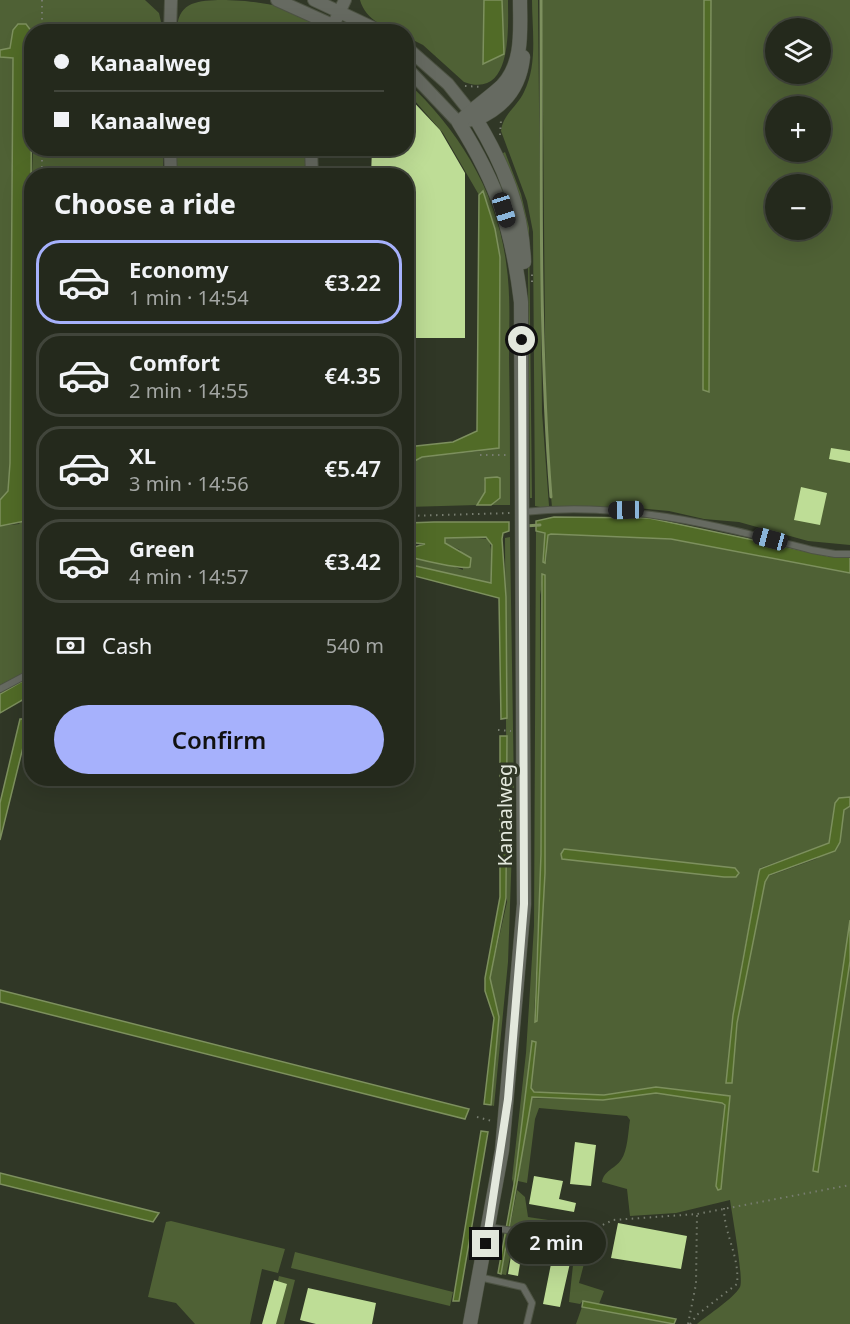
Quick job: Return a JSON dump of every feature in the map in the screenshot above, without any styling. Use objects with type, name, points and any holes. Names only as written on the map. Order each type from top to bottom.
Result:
[{"type":"street","points":[[170,24],[171,0]]},
{"type":"street","points":[[277,0],[324,24]]},
{"type":"street","points":[[314,0],[343,5],[370,24]]},
{"type":"street","points":[[414,75],[459,123],[473,115],[507,78],[515,65],[520,34],[520,0]]},
{"type":"street","points":[[334,24],[343,5]]},
{"type":"street","points":[[414,53],[432,67],[473,115]]},
{"type":"street","name":"Kanaalweg","points":[[470,1324],[479,1277],[496,1228],[524,904],[523,536],[517,515],[522,455],[521,302],[525,270],[519,217],[503,166],[473,115]]},
{"type":"street","name":"Kanaalweg","points":[[459,123],[492,179],[504,210],[513,245],[521,302]]},
{"type":"lane","points":[[517,515],[626,510],[667,515],[835,555],[850,554]]},
{"type":"lane","points":[[0,689],[24,676]]},
{"type":"lane","points":[[496,1228],[561,1239],[584,1233]]},
{"type":"lane","points":[[479,1277],[523,1287],[532,1303],[527,1324]]},
{"type":"path","points":[[42,0],[42,24]]},
{"type":"path","points":[[501,139],[499,123],[503,116]]},
{"type":"path","points":[[480,455],[522,455]]},
{"type":"path","points":[[414,516],[517,515]]},
{"type":"path","points":[[584,1233],[613,1220],[697,1214],[850,1185]]},
{"type":"path","points":[[689,1324],[698,1314],[737,1284],[738,1272],[724,1219],[724,1208]]},
{"type":"path","points":[[689,1324],[696,1284],[697,1214]]},
{"type":"shaded area","points":[[0,0],[145,0],[159,13],[161,24],[24,24],[24,36],[8,50],[0,50]]},
{"type":"shaded area","points":[[360,0],[484,0],[484,64],[504,54],[502,0],[508,0],[507,43],[504,58],[499,71],[492,81],[480,85],[464,82],[423,45],[414,40],[414,24],[380,24],[363,7]]},
{"type":"shaded area","points":[[484,0],[502,0],[504,54],[483,64]]},
{"type":"shaded area","points":[[532,0],[538,0],[542,412],[549,506],[545,508],[535,506],[533,232],[527,201],[501,131],[504,120],[524,92],[531,70],[533,58]]},
{"type":"shaded area","points":[[542,0],[704,0],[703,390],[708,391],[711,0],[850,0],[850,545],[808,541],[739,522],[704,519],[669,511],[626,507],[552,507],[546,444]]},
{"type":"shaded area","points":[[704,0],[711,0],[709,392],[703,390]]},
{"type":"shaded area","points":[[202,1],[243,1],[272,5],[299,14],[310,24],[178,24],[184,9]]},
{"type":"shaded area","points":[[18,24],[24,24],[24,156],[31,156],[31,168],[24,168],[24,521],[0,526],[0,500],[8,491],[10,463],[13,58],[0,57],[0,50],[10,48],[13,30]]},
{"type":"shaded area","points":[[0,57],[13,57],[10,463],[8,491],[0,500]]},
{"type":"shaded area","points":[[414,89],[443,120],[472,163],[494,211],[501,236],[508,274],[509,298],[510,505],[491,505],[500,498],[484,480],[485,492],[477,505],[414,507],[414,461],[422,457],[481,451],[500,361],[500,284],[497,238],[481,192],[479,195],[443,133],[414,100]]},
{"type":"shaded area","points":[[505,152],[521,194],[529,228],[532,498],[530,498],[528,256],[500,155]]},
{"type":"shaded area","points":[[33,156],[163,156],[163,168],[32,168]]},
{"type":"shaded area","points":[[176,156],[306,156],[304,168],[177,168]]},
{"type":"shaded area","points":[[483,191],[495,229],[500,257],[499,448],[422,457],[414,461],[414,446],[453,442],[477,431],[479,195]]},
{"type":"shaded area","points":[[485,478],[500,478],[500,498],[491,505],[477,505],[485,492]]},
{"type":"shaded area","points":[[554,517],[649,518],[829,556],[850,557],[850,573],[671,539],[551,534],[548,535],[545,563],[543,562],[545,533],[536,531],[536,521]]},
{"type":"shaded area","points":[[24,518],[24,680],[0,694],[0,526],[19,524]]},
{"type":"shaded area","points":[[509,522],[509,531],[503,533],[502,539],[506,597],[507,718],[501,719],[499,598],[414,576],[414,566],[491,583],[492,545],[486,537],[445,538],[445,543],[471,558],[470,567],[466,568],[414,558],[414,547],[425,544],[414,543],[414,523]]},
{"type":"shaded area","points":[[536,531],[545,533],[543,562],[546,562],[548,535],[551,534],[671,539],[850,573],[850,797],[843,797],[835,803],[829,843],[760,868],[742,963],[727,1083],[732,1083],[737,1023],[765,882],[769,876],[816,859],[840,842],[844,810],[850,806],[850,920],[818,1172],[850,961],[850,1324],[697,1324],[737,1292],[740,1287],[739,1260],[730,1200],[676,1213],[630,1216],[627,1189],[602,1182],[607,1172],[619,1163],[623,1156],[630,1120],[627,1116],[539,1108],[535,1119],[527,1183],[518,1181],[530,1098],[603,1100],[656,1093],[719,1101],[725,1105],[716,1186],[718,1190],[721,1188],[730,1096],[656,1087],[604,1095],[534,1092],[531,1088],[536,1042],[532,1042],[514,1185],[512,1179],[526,1053],[534,926]],"holes":[[[544,574],[545,873],[534,1021],[541,854],[540,595]]]},
{"type":"shaded area","points":[[456,536],[489,539],[492,554],[491,583],[414,566],[414,557],[442,562],[463,570],[460,550],[445,543],[445,538]]},
{"type":"shaded area","points":[[510,537],[514,791],[508,962],[494,1106],[491,1105],[499,1017],[490,978],[507,902],[505,538]]},
{"type":"shaded area","points":[[542,574],[545,575],[545,873],[537,1021],[535,1022],[541,854]]},
{"type":"shaded area","points":[[24,680],[24,699],[0,713],[0,694]]},
{"type":"shaded area","points":[[20,719],[24,719],[24,743],[0,840],[0,803]]},
{"type":"shaded area","points":[[500,736],[507,736],[506,898],[490,978],[499,1017],[491,1105],[484,1104],[494,1018],[485,991],[485,978],[500,897]]},
{"type":"shaded area","points":[[850,797],[850,806],[844,810],[840,842],[835,851],[769,875],[765,882],[737,1023],[732,1083],[726,1083],[733,1015],[760,869],[829,843],[835,803],[839,798]]},
{"type":"shaded area","points":[[564,849],[735,868],[739,873],[736,877],[724,877],[562,859],[561,854]]},
{"type":"shaded area","points":[[850,920],[850,961],[818,1172],[813,1171]]},
{"type":"shaded area","points":[[0,990],[469,1109],[465,1119],[0,1002]]},
{"type":"shaded area","points":[[532,1041],[536,1042],[531,1088],[534,1092],[604,1095],[656,1087],[730,1096],[721,1189],[718,1190],[716,1186],[725,1105],[722,1103],[656,1093],[603,1100],[532,1097],[501,1274],[498,1273],[515,1179]]},
{"type":"shaded area","points":[[481,1131],[488,1132],[459,1301],[453,1301]]},
{"type":"shaded area","points":[[0,1173],[159,1213],[153,1222],[0,1184]]},
{"type":"shaded area","points":[[517,1190],[525,1197],[528,1217],[575,1224],[567,1234],[510,1227]]},
{"type":"shaded area","points":[[171,1221],[285,1249],[278,1273],[262,1269],[250,1324],[195,1324],[176,1303],[148,1297],[166,1222]]},
{"type":"shaded area","points":[[509,1235],[580,1247],[586,1256],[579,1283],[604,1291],[599,1304],[583,1301],[580,1304],[569,1302],[574,1256],[513,1244],[506,1275],[501,1274]]},
{"type":"shaded area","points":[[295,1252],[453,1292],[450,1306],[291,1268]]},
{"type":"shaded area","points":[[279,1276],[295,1280],[284,1324],[268,1324]]},
{"type":"shaded area","points":[[583,1301],[676,1319],[674,1324],[582,1307]]},
{"type":"shaded area","points":[[582,1307],[674,1324],[576,1324]]},
{"type":"building","points":[[414,102],[440,130],[465,173],[465,338],[414,338],[414,168],[371,168],[372,156],[414,156]]},
{"type":"building","points":[[831,448],[850,451],[850,463],[829,459]]},
{"type":"building","points":[[801,487],[827,493],[820,525],[794,520]]},
{"type":"building","points":[[575,1142],[596,1145],[591,1186],[570,1184]]},
{"type":"building","points":[[534,1176],[563,1181],[559,1199],[576,1203],[574,1212],[529,1204]]},
{"type":"building","points":[[618,1223],[687,1236],[681,1269],[611,1258]]},
{"type":"building","points":[[512,1250],[522,1252],[518,1276],[508,1274]]},
{"type":"building","points":[[552,1259],[570,1263],[560,1307],[543,1304]]},
{"type":"building","points":[[274,1280],[287,1284],[276,1324],[262,1324]]},
{"type":"building","points":[[308,1288],[376,1303],[372,1324],[316,1324],[300,1320]]},
{"type":"waterway","points":[[541,0],[542,311],[551,497]]},
{"type":"waterway","points":[[525,526],[540,525]]},
{"type":"route","points":[[486,1244],[508,1099],[524,904],[522,340]]}]
